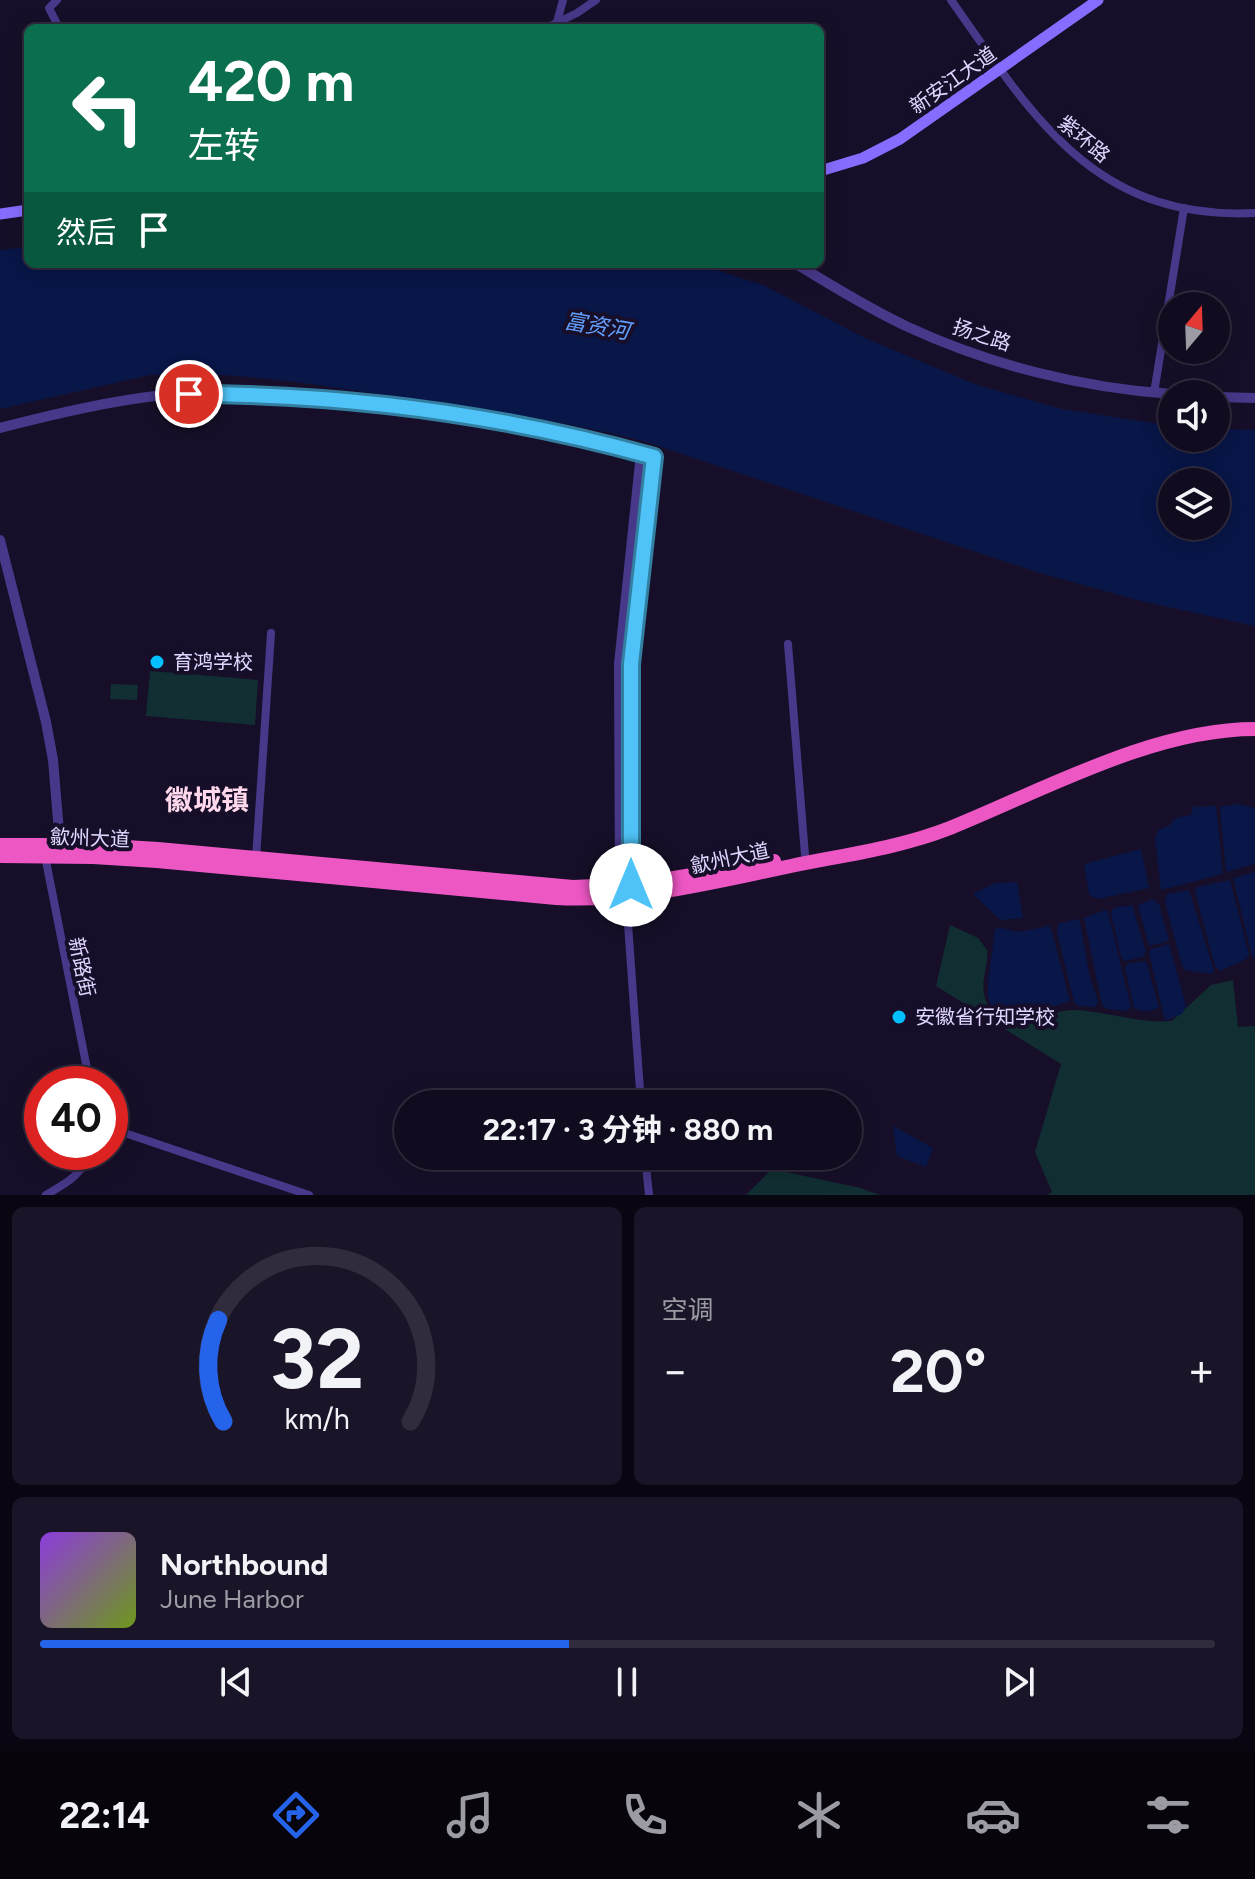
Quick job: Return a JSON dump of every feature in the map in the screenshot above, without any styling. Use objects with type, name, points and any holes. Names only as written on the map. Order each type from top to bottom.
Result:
[{"type":"highway","name":"歙州大道","points":[[0,845],[148,848],[626,892],[880,841],[919,830],[1173,731],[1214,723],[1255,721]]},
{"type":"highway","name":"歙州大道","points":[[0,856],[157,861],[565,898],[626,892],[741,878],[902,844],[947,829],[1150,746],[1202,733],[1255,729]]},
{"type":"main road","name":"新安江大道","points":[[824,170],[888,146],[1085,0]]},
{"type":"main road","name":"新安江大道","points":[[824,162],[847,156],[884,139],[1098,0]]},
{"type":"main road","points":[[0,207],[24,203]]},
{"type":"main road","points":[[0,214],[24,211]]},
{"type":"street","points":[[57,0],[49,8],[57,24]]},
{"type":"street","points":[[557,22],[563,0]]},
{"type":"street","points":[[553,24],[596,0]]},
{"type":"street","name":"紫环路","points":[[951,0],[1040,122],[1075,156],[1133,192],[1184,208],[1255,213]]},
{"type":"street","points":[[1154,393],[1184,208]]},
{"type":"street","name":"扬之路","points":[[803,268],[885,316],[951,345],[1066,379],[1158,393]]},
{"type":"street","points":[[0,428],[145,398],[189,394],[252,396],[354,403],[472,418],[570,436],[654,457],[631,656],[626,892]]},
{"type":"street","points":[[1230,397],[1255,398]]},
{"type":"street","points":[[640,1090],[626,892],[619,664],[641,453]]},
{"type":"street","points":[[0,540],[46,722],[55,774],[60,844]]},
{"type":"street","points":[[256,858],[271,633]]},
{"type":"street","points":[[788,644],[805,855]]},
{"type":"street","name":"新路街","points":[[45,856],[86,1066]]},
{"type":"street","points":[[128,1134],[292,1192],[309,1195]]},
{"type":"street","points":[[46,1195],[56,1192],[80,1170]]},
{"type":"street","points":[[646,1170],[649,1195]]},
{"type":"green space","points":[[150,671],[258,680],[255,725],[146,716]]},
{"type":"green space","points":[[111,684],[138,685],[137,700],[110,699]]},
{"type":"green space","points":[[950,925],[978,938],[987,950],[983,984],[985,998],[997,1015],[1014,1022],[1033,1022],[1073,1010],[1147,1021],[1172,1021],[1211,985],[1233,980],[1238,1027],[1255,1026],[1255,1195],[1047,1195],[1052,1192],[1035,1152],[1061,1064],[936,986]]},
{"type":"green space","points":[[771,1170],[777,1170],[880,1195],[746,1195]]},
{"type":"water","name":"富资河","points":[[24,247],[24,268],[710,268],[763,285],[865,338],[977,385],[1062,409],[1158,424],[1158,452],[1230,452],[1230,429],[1255,430],[1255,626],[1141,601],[1040,573],[646,442],[585,428],[306,383],[213,375],[150,375],[0,409],[0,250]]},
{"type":"water","points":[[1238,804],[1255,808],[1255,864],[1226,872],[1220,807]]},
{"type":"water","points":[[1216,806],[1223,874],[1161,890],[1155,839],[1158,830],[1170,825],[1175,818],[1191,815],[1193,807]]},
{"type":"water","points":[[1141,849],[1149,888],[1098,899],[1089,895],[1084,864]]},
{"type":"water","points":[[1255,872],[1255,958],[1233,878]]},
{"type":"water","points":[[1230,880],[1249,955],[1220,971],[1215,966],[1195,892],[1197,887]]},
{"type":"water","points":[[1017,882],[1023,918],[1000,920],[973,894],[995,883]]},
{"type":"water","points":[[1189,890],[1214,970],[1211,974],[1185,970],[1182,966],[1165,902],[1167,894]]},
{"type":"water","points":[[1153,899],[1159,904],[1169,941],[1149,946],[1138,905]]},
{"type":"water","points":[[1132,905],[1146,952],[1143,957],[1125,961],[1121,957],[1111,914],[1113,908]]},
{"type":"water","points":[[1105,910],[1131,1007],[1127,1011],[1107,1009],[1102,1005],[1084,918]]},
{"type":"water","points":[[1077,919],[1098,1002],[1095,1007],[1078,1006],[1074,1002],[1057,932],[1058,924]]},
{"type":"water","points":[[1048,926],[1070,1001],[1023,1015],[999,1013],[991,1006],[988,994],[994,931],[998,927],[1019,932]]},
{"type":"water","points":[[1169,944],[1186,1006],[1182,1014],[1165,1021],[1149,953],[1151,949]]},
{"type":"water","points":[[1146,961],[1159,1007],[1146,1011],[1134,1008],[1125,968],[1128,963]]},
{"type":"water","points":[[893,1126],[933,1148],[926,1167],[897,1156]]},
{"type":"place","name":"育鸿学校","points":[[157,662]]},
{"type":"place","name":"安徽省行知学校","points":[[899,1017]]},
{"type":"district","name":"徽城镇","points":[[207,800]]},
{"type":"route","points":[[189,394],[320,400],[431,412],[555,433],[654,457],[631,664],[631,885]]}]
